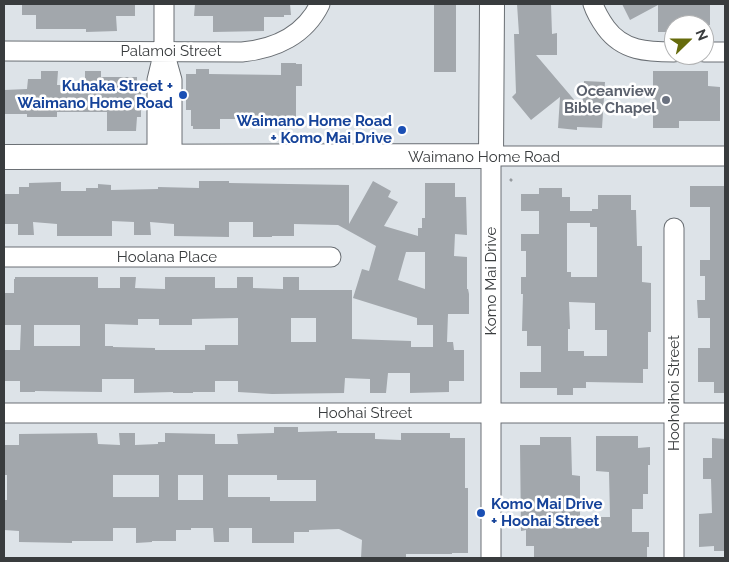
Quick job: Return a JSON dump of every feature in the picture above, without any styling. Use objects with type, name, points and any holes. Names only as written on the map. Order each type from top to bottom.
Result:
[{"type":"main road","name":"Komo Mai Drive","points":[[492,4],[492,156]]},
{"type":"main road","name":"Waimano Home Road","points":[[4,157],[492,156]]},
{"type":"street","points":[[164,4],[164,51],[172,80],[164,157]]},
{"type":"street","name":"Palamoi Street","points":[[4,51],[242,52],[256,50],[270,47],[295,33],[307,22],[320,4]]},
{"type":"street","points":[[593,4],[601,22],[620,43],[632,48],[664,52]]},
{"type":"street","name":"Waimano Home Road","points":[[492,156],[725,156]]},
{"type":"street","name":"Komo Mai Drive","points":[[492,156],[492,558]]},
{"type":"street","name":"Hoohoihoi Street","points":[[674,228],[674,558]]},
{"type":"street","name":"Hoolana Place","points":[[4,257],[330,256]]},
{"type":"street","name":"Hoohai Street","points":[[4,413],[725,413]]},
{"type":"building","points":[[22,4],[135,4],[135,16],[116,16],[117,31],[86,32],[86,29],[36,29],[36,15],[22,15]]},
{"type":"building","points":[[195,4],[290,4],[291,15],[264,17],[264,31],[213,32],[213,16],[194,16]]},
{"type":"building","points":[[434,4],[456,4],[456,72],[434,72]]},
{"type":"building","points":[[517,4],[551,4],[552,34],[557,33],[557,55],[536,55],[582,109],[584,81],[605,82],[602,128],[577,127],[577,130],[558,128],[560,97],[531,120],[512,97],[516,93],[514,34],[519,34]]},
{"type":"building","points":[[622,4],[710,4],[710,15],[664,15],[664,32],[658,32],[658,5],[630,20]]},
{"type":"building","points":[[281,63],[302,64],[302,86],[296,86],[296,122],[266,121],[266,119],[220,119],[220,129],[193,129],[193,126],[191,126],[191,110],[186,110],[186,74],[196,74],[196,69],[209,69],[209,74],[281,75]]},
{"type":"building","points":[[41,71],[58,71],[57,85],[85,85],[85,71],[101,71],[101,77],[137,77],[137,90],[141,90],[141,117],[137,117],[136,131],[107,131],[107,112],[57,112],[57,117],[27,117],[27,114],[4,114],[4,90],[27,89],[28,79],[41,79]]},
{"type":"building","points":[[653,71],[708,71],[708,86],[720,87],[720,121],[679,121],[679,128],[653,128]]},
{"type":"building","points":[[199,181],[349,185],[349,224],[373,181],[391,191],[388,197],[398,202],[384,226],[418,236],[418,228],[422,228],[422,218],[425,218],[425,183],[455,183],[455,197],[466,197],[467,235],[455,234],[454,256],[467,257],[469,314],[448,314],[447,342],[453,342],[454,350],[464,350],[464,381],[449,381],[449,392],[410,393],[410,373],[388,373],[386,393],[370,393],[370,379],[345,378],[344,393],[272,394],[238,392],[238,381],[215,381],[215,392],[134,393],[134,379],[102,379],[102,392],[20,392],[20,381],[5,381],[5,350],[20,350],[21,325],[4,325],[5,293],[14,293],[15,277],[98,277],[98,288],[120,288],[120,277],[136,277],[135,288],[165,289],[165,277],[215,277],[215,288],[237,288],[237,277],[253,277],[253,288],[283,289],[283,277],[299,277],[299,290],[352,290],[352,339],[411,341],[411,347],[433,347],[433,325],[417,325],[417,318],[353,298],[362,269],[369,271],[376,246],[338,225],[294,224],[294,236],[253,237],[253,222],[229,222],[229,237],[174,236],[174,224],[150,222],[151,235],[134,235],[134,222],[112,221],[112,236],[57,236],[57,224],[33,222],[34,235],[18,235],[18,224],[4,224],[4,194],[19,194],[19,187],[29,187],[29,183],[61,182],[61,191],[86,191],[86,188],[98,188],[98,184],[111,185],[111,190],[158,189],[158,187],[199,188]],"holes":[[[406,252],[425,252],[425,289],[398,280]],[[238,318],[238,345],[205,345],[205,350],[155,350],[155,348],[105,346],[105,324],[138,325],[138,319],[159,319],[159,325],[192,325],[192,319]],[[291,318],[316,318],[316,342],[291,342]],[[34,325],[80,325],[80,346],[34,346]]]},
{"type":"building","points":[[690,186],[725,186],[725,393],[714,393],[714,382],[698,382],[698,348],[710,348],[710,318],[698,318],[697,300],[705,300],[705,276],[700,276],[700,260],[710,260],[710,207],[690,207]]},
{"type":"building","points":[[539,188],[562,188],[562,197],[570,197],[570,211],[592,211],[592,209],[598,209],[598,195],[631,195],[631,210],[636,210],[637,246],[642,246],[642,282],[651,283],[651,332],[648,332],[648,369],[643,369],[643,383],[586,382],[586,388],[573,388],[573,395],[557,395],[557,388],[520,388],[520,372],[541,372],[541,346],[527,346],[527,331],[522,331],[523,294],[521,294],[521,277],[526,277],[526,251],[521,251],[521,234],[539,234],[539,211],[521,211],[521,194],[539,194]],"holes":[[[567,223],[590,223],[590,227],[597,227],[597,277],[571,277],[571,272],[567,272]],[[569,302],[595,303],[595,330],[607,330],[607,356],[584,356],[584,351],[568,351],[568,329],[570,329]]]},
{"type":"building","points":[[274,427],[298,427],[298,432],[337,431],[337,433],[375,433],[375,439],[401,440],[401,433],[450,433],[450,438],[465,438],[465,488],[468,488],[468,553],[406,554],[406,558],[361,558],[362,540],[339,529],[294,532],[294,543],[252,543],[252,528],[229,528],[229,542],[214,542],[213,528],[191,528],[191,530],[176,530],[176,541],[136,543],[136,528],[113,528],[113,541],[72,541],[72,543],[19,542],[19,531],[4,530],[4,500],[7,500],[5,445],[19,445],[19,434],[97,433],[98,444],[120,445],[119,433],[135,433],[135,445],[165,442],[165,433],[215,434],[215,444],[238,444],[237,434],[274,433]],"holes":[[[113,475],[159,475],[159,497],[113,497]],[[178,475],[203,475],[203,500],[178,500]],[[228,475],[277,475],[277,480],[316,480],[316,501],[270,501],[270,497],[228,497]]]},
{"type":"building","points":[[596,436],[638,436],[638,448],[650,447],[648,494],[643,494],[643,509],[632,509],[632,532],[649,532],[647,558],[534,558],[534,546],[526,546],[526,530],[521,531],[520,445],[540,445],[540,437],[571,437],[572,475],[580,476],[580,517],[610,517],[609,472],[596,471]]},
{"type":"building","points":[[712,438],[725,439],[725,551],[714,551],[714,546],[699,547],[699,514],[712,513],[711,479],[703,479],[703,458],[712,458]]},
{"type":"place","name":"Kuhaka Street + Waimano Home Road","points":[[183,95]]},
{"type":"place","name":"Oceanview Bible Chapel","points":[[666,100]]},
{"type":"place","name":"Waimano Home Road + Komo Mai Drive","points":[[402,130]]},
{"type":"place","name":"Komo Mai Drive + Hoohai Street","points":[[481,513]]}]
